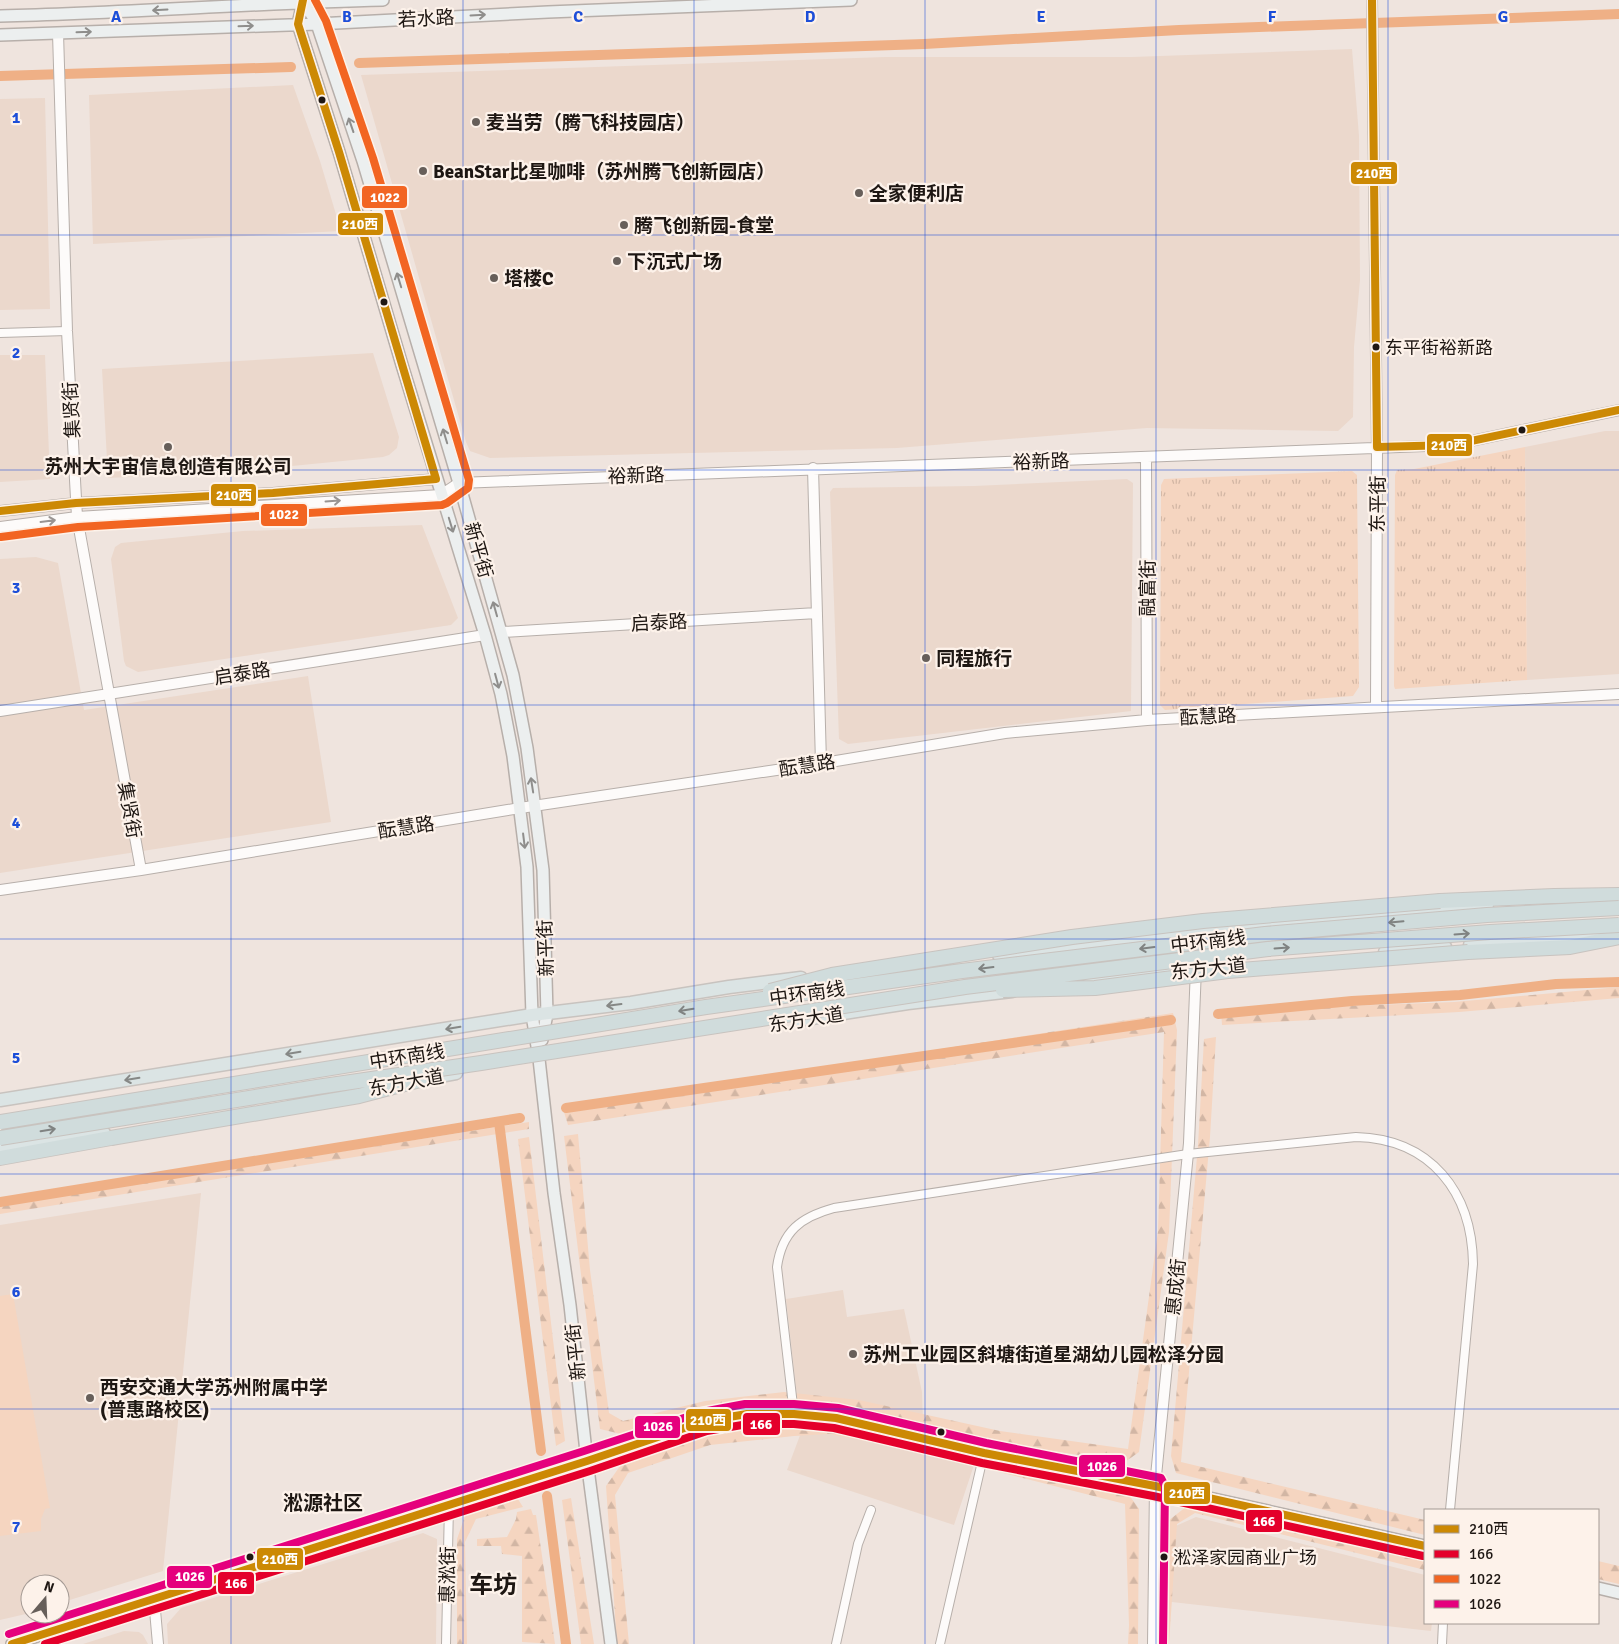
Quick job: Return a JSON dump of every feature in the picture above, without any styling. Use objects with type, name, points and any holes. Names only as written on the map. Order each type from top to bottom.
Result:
[{"type":"highway","points":[[706,1007],[832,975],[1072,937],[1203,921],[1440,902],[1554,896],[1619,896]]},
{"type":"highway","name":"中环南线","points":[[0,1122],[706,1007],[962,970],[1265,934],[1487,915],[1619,908]]},
{"type":"highway","name":"中环南线","points":[[0,1138],[927,993],[1268,949],[1490,932],[1619,925]]},
{"type":"highway","points":[[927,993],[1095,988],[1228,971],[1468,952],[1570,947],[1619,936]]},
{"type":"highway","points":[[0,1158],[359,1096],[481,1063]]},
{"type":"main road","name":"若水路","points":[[0,16],[96,14],[303,1],[383,0]]},
{"type":"main road","name":"若水路","points":[[0,35],[316,24],[548,12],[851,0]]},
{"type":"main road","points":[[298,24],[303,1]]},
{"type":"main road","name":"新平街","points":[[303,1],[316,24],[364,160],[514,675],[536,806],[543,870],[547,1014],[539,1059]]},
{"type":"main road","name":"新平街","points":[[298,24],[339,152],[436,479],[485,635],[501,694],[513,756],[527,867],[532,1015],[611,1644]]},
{"type":"main road","name":"裕新路","points":[[436,479],[459,483]]},
{"type":"main road","name":"东方大道","points":[[0,1100],[532,1015],[631,1003],[729,987],[1195,930],[1400,911],[1619,896]]},
{"type":"main road","name":"东方大道","points":[[0,1150],[539,1059],[908,1003],[1196,968],[1406,950],[1619,936]]},
{"type":"main road","points":[[12,1644],[587,1461],[705,1421],[747,1414],[794,1414],[836,1418],[984,1453],[1155,1486],[1424,1546]]},
{"type":"main road","points":[[1599,1588],[1619,1593]]},
{"type":"street","name":"东平街","points":[[1372,5],[1377,447],[1376,707]]},
{"type":"street","name":"集贤街","points":[[58,33],[67,331],[77,518],[142,870]]},
{"type":"street","points":[[0,333],[67,331]]},
{"type":"street","name":"裕新路","points":[[0,526],[77,518],[441,494],[459,483],[1452,445],[1619,410]]},
{"type":"street","name":"融富街","points":[[1146,457],[1147,720]]},
{"type":"street","points":[[813,468],[821,763]]},
{"type":"street","name":"裕新路","points":[[0,511],[76,503],[272,493],[436,479]]},
{"type":"street","name":"启泰路","points":[[502,632],[817,613]]},
{"type":"street","name":"启泰路","points":[[0,711],[485,635]]},
{"type":"street","name":"酝慧路","points":[[0,890],[142,870],[520,808],[821,763],[1005,733],[1147,720],[1619,694]]},
{"type":"street","name":"惠成街","points":[[1153,1644],[1155,1486],[1188,1154],[1196,968],[1195,930]]},
{"type":"street","points":[[794,1414],[776,1267],[782,1246],[788,1236],[802,1220],[813,1214],[834,1208],[1188,1154],[1368,1137],[1393,1142],[1419,1154],[1441,1172],[1453,1187],[1468,1220],[1473,1264],[1450,1509]]},
{"type":"street","points":[[940,1644],[984,1453]]},
{"type":"street","name":"惠淞街","points":[[446,1644],[449,1505]]},
{"type":"street","points":[[836,1644],[858,1544],[871,1510]]},
{"type":"street","points":[[154,1599],[158,1644]]},
{"type":"street","points":[[1442,1644],[1443,1624]]},
{"type":"shaded area","points":[[1352,49],[1359,136],[1360,280],[1354,347],[1353,417],[1338,431],[1147,428],[897,448],[490,458],[470,451],[361,75],[885,57],[1132,57]]},
{"type":"shaded area","points":[[293,85],[320,161],[341,231],[93,244],[89,95]]},
{"type":"shaded area","points":[[45,98],[50,309],[0,310],[0,99]]},
{"type":"shaded area","points":[[373,353],[399,437],[397,448],[389,455],[230,472],[108,478],[102,369]]},
{"type":"shaded area","points":[[0,355],[45,355],[50,479],[0,482]]},
{"type":"shaded area","points":[[1605,431],[1619,431],[1619,674],[1527,680],[1525,447]]},
{"type":"shaded area","points":[[1127,479],[1133,483],[1131,711],[848,744],[839,739],[830,492],[833,488],[974,486]]},
{"type":"shaded area","points":[[422,525],[458,618],[451,625],[138,672],[126,666],[111,559],[115,547],[121,543],[243,531]]},
{"type":"shaded area","points":[[36,557],[58,563],[84,710],[308,676],[331,822],[0,873],[0,559]]},
{"type":"shaded area","name":"西安交通大学苏州附属中学 (普惠路校区)","points":[[201,1193],[163,1571],[70,1600],[70,1574],[20,1574],[20,1615],[0,1620],[0,1225]]},
{"type":"shaded area","name":"苏州工业园区斜塘街道星湖幼儿园松泽分园","points":[[843,1290],[847,1317],[904,1309],[922,1392],[923,1421],[797,1397],[786,1299]]},
{"type":"shaded area","points":[[802,1430],[846,1433],[975,1462],[954,1525],[787,1470]]},
{"type":"shaded area","name":"淞泽家园商业广场","points":[[1196,1517],[1424,1575],[1424,1624],[1432,1624],[1431,1631],[1163,1601],[1169,1529]]},
{"type":"shaded area","points":[[423,1533],[437,1539],[436,1644],[168,1644],[167,1624],[181,1608]]},
{"type":"shaded area","points":[[124,1631],[139,1632],[148,1644],[83,1644]]},
{"type":"green space","points":[[1525,447],[1527,680],[1395,689],[1395,475],[1397,470],[1414,469]]},
{"type":"green space","points":[[1352,471],[1357,475],[1359,687],[1353,696],[1165,710],[1160,705],[1161,485],[1164,479]]},
{"type":"green space","points":[[1619,987],[1619,998],[1459,1012],[1222,1025],[1221,1011],[1454,1002]]},
{"type":"green space","points":[[1173,1013],[1177,1030],[1169,1232],[1139,1452],[1125,1462],[999,1443],[858,1411],[786,1403],[721,1409],[621,1434],[600,1429],[564,1136],[578,1134],[590,1270],[609,1413],[623,1421],[705,1401],[784,1392],[859,1400],[1000,1431],[1128,1449],[1158,1231],[1164,1032],[568,1125],[563,1109],[606,1098]]},
{"type":"green space","points":[[1216,1037],[1210,1137],[1181,1462],[1424,1520],[1424,1535],[1176,1473],[1171,1456],[1198,1145],[1204,1039]]},
{"type":"green space","points":[[529,1122],[529,1129],[0,1214],[0,1205]]},
{"type":"green space","points":[[529,1137],[565,1441],[556,1446],[518,1139]]},
{"type":"green space","points":[[13,1294],[50,1508],[45,1509],[41,1519],[41,1531],[0,1536],[0,1296]]},
{"type":"green space","points":[[773,1422],[824,1423],[890,1435],[1127,1492],[1139,1509],[1138,1644],[1128,1644],[1125,1504],[912,1450],[829,1434],[710,1445],[628,1473],[615,1495],[629,1644],[617,1644],[606,1486],[625,1459],[703,1433]]},
{"type":"green space","points":[[516,1496],[523,1507],[476,1519],[465,1542],[467,1644],[457,1644],[457,1539],[467,1510]]},
{"type":"green space","points":[[571,1498],[594,1644],[581,1644],[562,1500]]},
{"type":"green space","points":[[1191,1503],[1321,1534],[1424,1552],[1424,1570],[1195,1513],[1177,1524],[1169,1644],[1157,1644],[1164,1524]]},
{"type":"green space","points":[[531,1509],[533,1515],[536,1515],[555,1644],[522,1642],[522,1556],[502,1554],[501,1546],[477,1546],[477,1539],[507,1537],[516,1519],[517,1512]]},
{"type":"green space","points":[[1599,1561],[1619,1566],[1619,1584],[1599,1579]]},
{"type":"waterway","points":[[359,63],[924,44],[1179,30],[1619,14]]},
{"type":"waterway","points":[[0,76],[291,67]]},
{"type":"waterway","points":[[1218,1014],[1352,1001],[1460,995],[1556,984],[1619,982]]},
{"type":"waterway","points":[[566,1108],[1171,1020]]},
{"type":"waterway","points":[[0,1202],[520,1118]]},
{"type":"waterway","points":[[499,1122],[541,1451]]},
{"type":"waterway","points":[[547,1496],[566,1644]]},
{"type":"transit line","name":"210西","points":[[0,511],[76,503],[273,493],[436,479],[339,152],[298,24],[303,0]]},
{"type":"transit line","name":"1022","points":[[1,537],[78,527],[442,505],[468,488],[469,480],[373,158],[326,21],[315,0]]},
{"type":"transit line","name":"210西","points":[[1372,0],[1377,447],[1452,445],[1619,410]]},
{"type":"transit line","name":"1026","points":[[9,1634],[702,1412],[745,1404],[794,1404],[838,1408],[986,1443],[1161,1478],[1165,1486],[1163,1644]]},
{"type":"transit line","name":"210西","points":[[12,1644],[587,1461],[705,1421],[747,1414],[794,1414],[836,1418],[984,1453],[1155,1486],[1424,1546]]},
{"type":"transit line","name":"166","points":[[45,1644],[590,1471],[707,1431],[748,1424],[794,1424],[834,1428],[982,1463],[1153,1496],[1423,1556]]},
{"type":"place","name":"麦当劳（腾飞科技园店）","points":[[476,122]]},
{"type":"place","name":"BeanStar比星咖啡（苏州腾飞创新园店）","points":[[423,171]]},
{"type":"place","name":"全家便利店","points":[[859,193]]},
{"type":"place","name":"腾飞创新园-食堂","points":[[624,225]]},
{"type":"place","name":"下沉式广场","points":[[617,261]]},
{"type":"place","name":"塔楼C","points":[[494,278]]},
{"type":"place","name":"东平街裕新路","points":[[1376,347]]},
{"type":"place","name":"苏州大宇宙信息创造有限公司","points":[[168,447]]},
{"type":"place","name":"同程旅行","points":[[926,658]]},
{"type":"place","name":"苏州工业园区斜塘街道星湖幼儿园松泽分园","points":[[853,1354]]},
{"type":"place","name":"西安交通大学苏州附属中学 (普惠路校区)","points":[[90,1398]]},
{"type":"place","name":"淞泽家园商业广场","points":[[1164,1557]]},
{"type":"district","name":"淞源社区","points":[[323,1503]]},
{"type":"district","name":"车坊","points":[[493,1585]]}]
